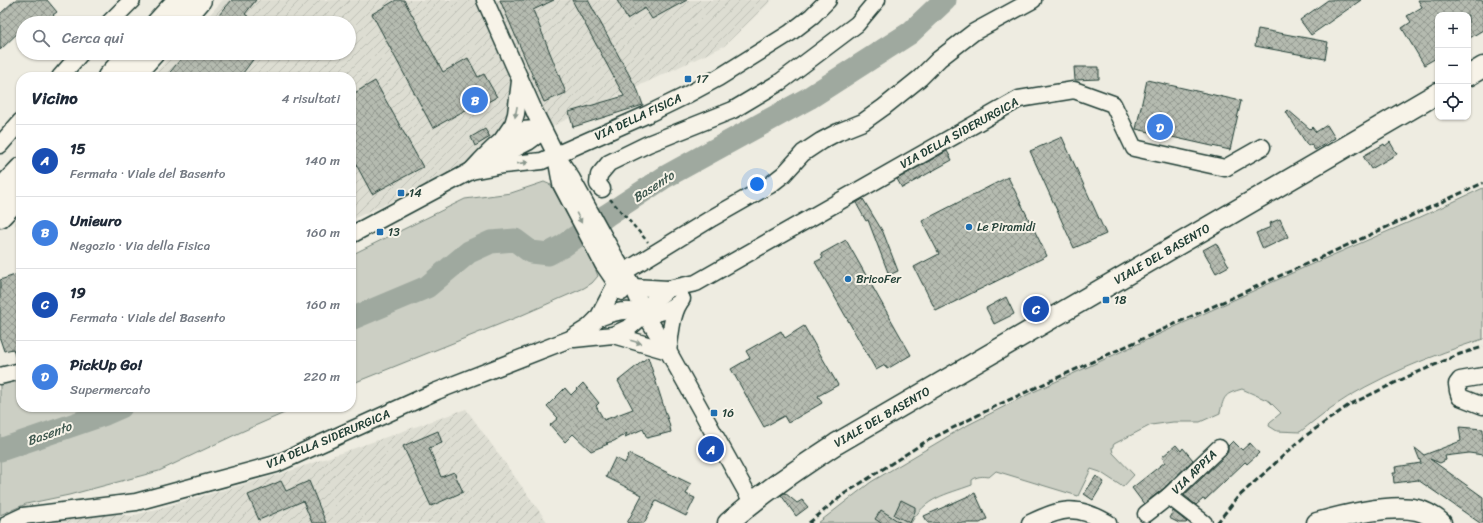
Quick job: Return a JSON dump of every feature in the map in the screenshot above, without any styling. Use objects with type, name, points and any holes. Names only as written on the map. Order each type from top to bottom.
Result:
[{"type":"highway","points":[[164,16],[179,0]]},
{"type":"highway","points":[[186,16],[200,0]]},
{"type":"highway","points":[[114,72],[125,60]]},
{"type":"highway","points":[[136,72],[147,60]]},
{"type":"highway","points":[[0,191],[16,174]]},
{"type":"highway","points":[[0,216],[16,199]]},
{"type":"main road","points":[[1471,74],[1483,67]]},
{"type":"main road","name":"VIALE DEL BASENTO","points":[[728,523],[752,502],[784,478],[836,444],[1435,95]]},
{"type":"main road","points":[[1317,523],[1338,517],[1367,512],[1408,508],[1427,513],[1441,523]]},
{"type":"street","points":[[116,16],[132,0]]},
{"type":"street","points":[[485,0],[520,80],[556,155],[566,181],[609,261],[620,278],[627,297],[645,314]]},
{"type":"street","name":"VIA DELLA FISICA","points":[[471,171],[503,165],[542,161],[646,115],[718,78],[790,33],[812,16],[828,0]]},
{"type":"street","points":[[602,189],[598,184],[599,175],[609,163],[648,144],[733,110],[780,82],[857,24],[878,0]]},
{"type":"street","points":[[620,278],[712,218],[770,185],[784,174],[803,153],[838,132],[863,122],[920,78],[939,59],[974,32],[1034,0]]},
{"type":"street","points":[[64,72],[74,60]]},
{"type":"street","points":[[502,140],[512,124],[516,114],[520,80]]},
{"type":"street","name":"VIA DELLA SIDERURGICA","points":[[633,287],[668,289],[696,283],[1019,99],[1074,90],[1113,104],[1134,148],[1225,168],[1262,147]]},
{"type":"street","points":[[0,145],[16,127]]},
{"type":"street","name":"VIA DELLA FISICA","points":[[356,232],[471,171],[502,140],[523,129],[533,128],[543,130]]},
{"type":"street","points":[[471,171],[528,142],[543,130]]},
{"type":"street","points":[[620,278],[633,287],[645,314],[668,351],[752,502]]},
{"type":"street","name":"VIA DELLA SIDERURGICA","points":[[8,523],[23,516],[136,502],[276,464],[437,391],[570,339],[589,327],[598,318],[620,278]]},
{"type":"street","name":"VIA DELLA SIDERURGICA","points":[[570,339],[614,335],[668,351],[674,317],[679,303],[696,283]]},
{"type":"street","name":"VIA DELLA SIDERURGICA","points":[[614,335],[630,327],[645,314],[653,301],[668,289]]},
{"type":"street","name":"VIA DELLA SIDERURGICA","points":[[598,318],[614,312],[626,310],[645,314],[657,314],[679,303]]},
{"type":"street","points":[[0,376],[16,372]]},
{"type":"street","points":[[1483,376],[1460,380],[1457,384],[1460,396],[1483,406]]},
{"type":"street","name":"VIA APPIA","points":[[1146,514],[1169,496],[1219,448]]},
{"type":"street","name":"VIA APPIA","points":[[1169,496],[1203,522]]},
{"type":"street","points":[[1030,523],[1053,512],[1077,510],[1108,523]]},
{"type":"path","points":[[602,189],[649,243]]},
{"type":"shaded area","points":[[223,0],[772,0],[724,46],[356,218],[356,72],[156,72],[167,60],[356,60],[356,16],[208,16]]},
{"type":"shaded area","points":[[544,182],[551,185],[593,263],[598,276],[592,283],[584,288],[520,316],[356,382],[356,253],[465,199],[511,193]]},
{"type":"shaded area","points":[[1483,188],[1483,339],[1444,352],[1385,377],[1331,408],[1300,432],[1277,431],[1269,426],[1270,422],[1281,413],[1269,401],[1242,389],[1232,392],[1226,396],[1220,413],[1200,422],[1173,422],[1151,425],[1114,444],[1112,448],[1113,453],[1134,475],[1123,487],[1100,472],[1091,469],[1078,496],[996,471],[989,477],[982,476],[972,480],[972,485],[930,502],[917,514],[911,523],[818,523],[871,482],[962,428],[1029,394],[1303,268],[1414,220]]},
{"type":"shaded area","points":[[16,379],[16,412],[287,412],[159,471],[69,495],[26,504],[0,515],[0,383]]},
{"type":"shaded area","points":[[466,409],[548,523],[0,523],[0,515],[26,504],[132,516],[284,473]]},
{"type":"building","points":[[15,0],[47,0],[57,12],[53,15],[54,16],[16,16],[16,35],[0,50],[0,14]]},
{"type":"building","points":[[232,0],[256,0],[245,14],[248,16],[218,16]]},
{"type":"building","points":[[396,0],[404,0],[443,72],[468,58],[478,77],[484,74],[497,97],[473,110],[471,107],[433,128],[372,14]]},
{"type":"building","points":[[500,0],[554,0],[533,10],[566,93],[544,102]]},
{"type":"building","points":[[572,0],[588,0],[638,91],[643,105],[573,127],[569,112],[624,96]]},
{"type":"building","points":[[617,0],[687,0],[652,19],[645,8],[627,19]]},
{"type":"building","points":[[1328,0],[1361,0],[1311,35],[1300,20]]},
{"type":"building","points":[[1418,0],[1483,0],[1483,30],[1471,37],[1471,12],[1435,12],[1435,59],[1424,65],[1402,28],[1411,22],[1407,16],[1422,7]]},
{"type":"building","points":[[1258,29],[1328,42],[1325,59],[1255,46]]},
{"type":"building","points":[[180,60],[253,60],[244,72],[170,72]]},
{"type":"building","points":[[1074,67],[1099,67],[1099,79],[1075,80]]},
{"type":"building","points":[[1147,80],[1241,101],[1230,150],[1136,129]]},
{"type":"building","points":[[375,81],[423,167],[372,194],[356,164],[356,92]]},
{"type":"building","points":[[1288,110],[1310,129],[1312,127],[1316,132],[1327,125],[1335,138],[1315,150],[1311,144],[1308,146],[1286,112]]},
{"type":"building","points":[[485,129],[490,137],[475,146],[471,137]]},
{"type":"building","points":[[1062,137],[1106,234],[1074,248],[1030,151]]},
{"type":"building","points":[[1390,142],[1397,154],[1371,169],[1363,156],[1384,144],[1385,146]]},
{"type":"building","points":[[947,151],[952,160],[902,188],[897,179]]},
{"type":"building","points":[[1008,177],[1047,256],[936,311],[914,267],[939,254],[922,221]]},
{"type":"building","points":[[863,199],[883,232],[898,271],[889,275],[868,220],[866,221],[856,203]]},
{"type":"building","points":[[1280,219],[1288,237],[1263,249],[1256,233],[1271,227],[1270,223]]},
{"type":"building","points":[[846,240],[911,355],[887,369],[885,365],[876,370],[815,262],[823,258],[821,254]]},
{"type":"building","points":[[1216,243],[1229,266],[1216,273],[1203,250]]},
{"type":"building","points":[[16,275],[16,359],[13,349],[4,351],[0,339],[0,280]]},
{"type":"building","points":[[1006,297],[1014,314],[994,324],[986,308]]},
{"type":"building","points":[[804,326],[838,385],[818,396],[822,403],[788,423],[784,416],[764,427],[731,369],[750,358],[746,351],[781,331],[785,338]]},
{"type":"building","points":[[648,357],[671,432],[647,438],[643,429],[625,437],[627,433],[614,441],[606,443],[608,444],[591,451],[573,434],[565,442],[550,425],[558,418],[547,406],[565,388],[571,395],[583,383],[599,403],[596,406],[604,420],[633,409],[618,381]]},
{"type":"building","points":[[1459,427],[1483,429],[1483,455],[1469,453],[1445,456],[1446,460],[1440,463],[1430,459],[1483,497],[1483,523],[1480,523],[1418,480],[1394,483],[1393,473],[1396,473],[1395,467],[1421,463],[1415,448],[1424,455],[1461,441]]},
{"type":"building","points":[[438,431],[442,443],[429,448],[441,477],[454,472],[463,492],[431,506],[403,446]]},
{"type":"building","points":[[1233,441],[1242,450],[1250,443],[1259,453],[1247,464],[1245,462],[1205,500],[1203,499],[1196,505],[1184,495],[1226,455],[1228,446]]},
{"type":"building","points":[[1176,445],[1181,451],[1183,448],[1193,460],[1163,489],[1144,504],[1132,488],[1165,462],[1162,457]]},
{"type":"building","points":[[629,454],[691,484],[686,494],[695,498],[686,516],[656,501],[644,523],[627,523],[642,495],[606,477],[615,458],[625,463]]},
{"type":"building","points":[[1096,476],[1104,482],[1093,500],[1084,494]]},
{"type":"building","points":[[281,481],[286,491],[309,481],[326,523],[312,523],[303,501],[259,520],[248,495]]},
{"type":"building","points":[[785,493],[797,503],[802,500],[808,507],[796,516],[781,495]]},
{"type":"building","points":[[975,493],[987,519],[980,523],[928,523],[924,516]]},
{"type":"building","points":[[901,500],[915,507],[910,523],[894,515]]},
{"type":"building","points":[[881,510],[901,523],[881,523],[875,519]]},
{"type":"building","points":[[1173,511],[1187,522],[1179,523],[1169,518]]},
{"type":"waterway","name":"Basento","points":[[356,317],[427,287],[469,252],[491,242],[515,240],[531,252],[548,254],[563,246],[665,177],[809,98],[910,33],[945,0]]},
{"type":"waterway","name":"Basento","points":[[0,450],[110,412]]},
{"type":"railway","points":[[809,523],[844,494],[925,442],[1002,403],[1483,183]]},
{"type":"railway","points":[[1217,523],[1237,498],[1304,437],[1349,405],[1407,377],[1460,354],[1483,347]]},
{"type":"place","name":"17","points":[[688,79]]},
{"type":"place","name":"Unieuro","points":[[475,100]]},
{"type":"place","name":"PickUp Go!","points":[[1160,127]]},
{"type":"place","name":"14","points":[[401,193]]},
{"type":"place","name":"Le Piramidi","points":[[969,227]]},
{"type":"place","name":"13","points":[[380,232]]},
{"type":"place","name":"BricoFer","points":[[848,279]]},
{"type":"place","name":"18","points":[[1106,300]]},
{"type":"place","name":"19","points":[[1036,309]]},
{"type":"place","name":"16","points":[[714,413]]},
{"type":"place","name":"15","points":[[711,449]]}]
